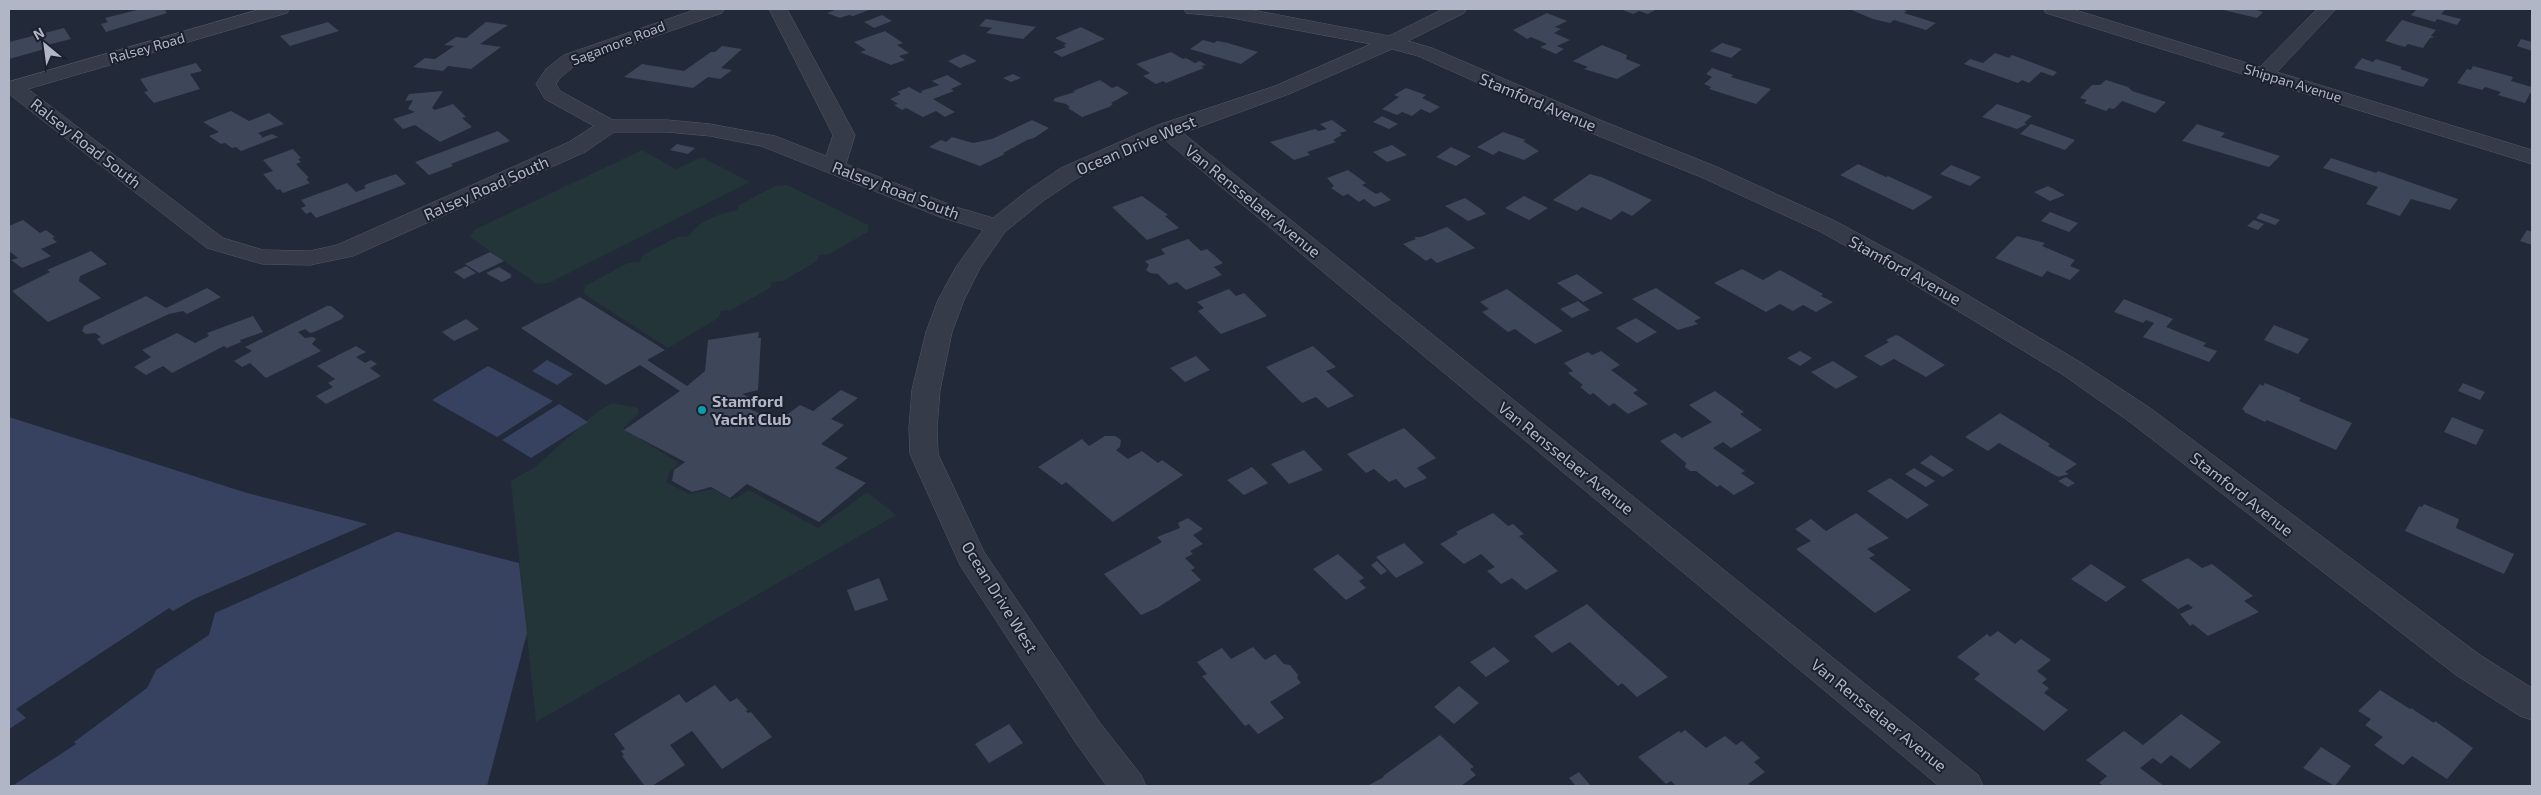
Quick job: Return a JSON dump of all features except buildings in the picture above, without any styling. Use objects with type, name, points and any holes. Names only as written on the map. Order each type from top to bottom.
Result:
[{"type":"street","name":"Ralsey Road","points":[[13,87],[280,9]]},
{"type":"street","name":"Sagamore Road","points":[[609,126],[552,95],[546,84],[553,73],[571,59],[606,45],[715,9]]},
{"type":"street","points":[[778,9],[844,135],[834,167]]},
{"type":"street","name":"Stamford Avenue","points":[[1193,9],[1228,11],[1300,23],[1391,42],[1425,52],[1592,126],[1709,172],[1827,226],[1906,268],[2071,368],[2140,415],[2460,659],[2532,706]]},
{"type":"street","name":"Ocean Drive West","points":[[1128,786],[1088,733],[971,558],[924,454],[923,428],[926,390],[939,332],[951,300],[968,267],[997,226],[1035,196],[1069,173],[1109,153],[1166,130],[1282,90],[1391,42],[1457,9]]},
{"type":"street","name":"Shippan Avenue","points":[[2053,9],[2532,157]]},
{"type":"street","points":[[2264,74],[2327,9]]},
{"type":"street","name":"Ralsey Road South","points":[[13,87],[216,244],[262,257],[310,258],[344,251],[577,147],[609,126],[666,126],[710,130],[767,141],[948,212],[997,226]]},
{"type":"street","name":"Van Rensselaer Avenue","points":[[1166,130],[1965,786]]},
{"type":"shaded area","points":[[642,150],[676,169],[702,157],[750,182],[549,283],[537,284],[470,237],[474,230]]},
{"type":"shaded area","points":[[787,185],[868,225],[868,232],[829,254],[819,255],[817,261],[783,281],[772,282],[770,288],[731,310],[721,311],[718,318],[668,348],[584,294],[585,286],[628,263],[640,262],[643,255],[677,237],[689,236],[703,222],[724,213],[737,211],[739,205],[775,186]]},
{"type":"shaded area","points":[[613,403],[638,408],[638,414],[623,428],[679,463],[669,473],[666,482],[689,494],[713,489],[732,500],[749,490],[818,528],[867,492],[896,515],[536,722],[511,481],[535,467],[598,411]]},
{"type":"water","points":[[547,360],[573,374],[557,385],[532,371]]},
{"type":"water","points":[[488,366],[553,401],[497,437],[432,400]]},
{"type":"water","points":[[559,404],[588,422],[531,458],[502,440]]},
{"type":"water","points":[[9,417],[247,493],[519,563],[527,633],[487,786],[9,786]]},
{"type":"pier","points":[[372,522],[401,530],[215,613],[209,635],[156,670],[147,688],[74,742],[76,744],[12,786],[9,786],[9,729],[26,718],[16,709],[169,608],[173,611],[194,599]]},
{"type":"place","name":"Stamford Yacht Club","points":[[702,410]]}]
